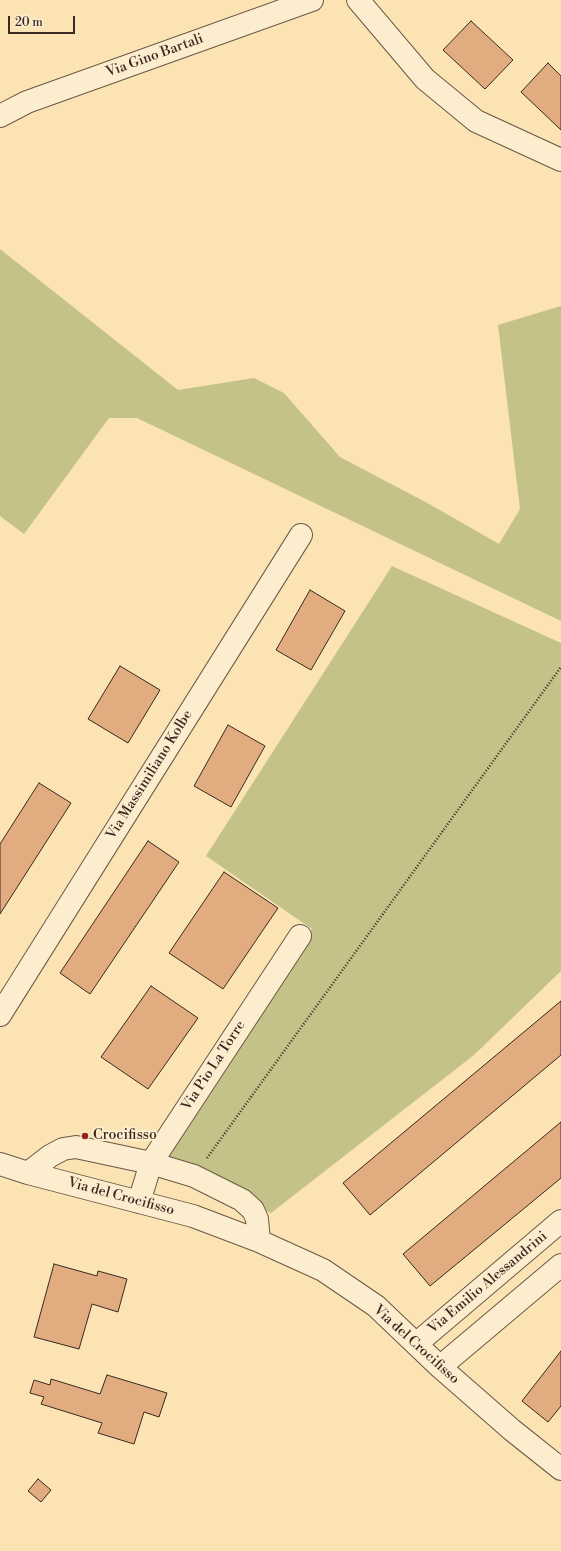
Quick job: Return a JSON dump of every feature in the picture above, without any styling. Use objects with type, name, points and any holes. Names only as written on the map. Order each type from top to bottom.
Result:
[{"type":"street","name":"Via Gino Bartali","points":[[0,116],[27,102],[312,0]]},
{"type":"street","points":[[358,0],[425,79],[476,121],[561,160]]},
{"type":"street","name":"Via Massimiliano Kolbe","points":[[0,1015],[301,535]]},
{"type":"street","name":"Via Pio La Torre","points":[[139,1202],[151,1163],[300,936]]},
{"type":"street","points":[[28,1173],[50,1156],[63,1149],[76,1147],[151,1163],[194,1176],[242,1200],[253,1210],[257,1219],[259,1241]]},
{"type":"street","name":"Via del Crocifisso","points":[[0,1164],[28,1173],[193,1216],[259,1241],[323,1270],[376,1306],[440,1367],[512,1430],[561,1468]]},
{"type":"street","name":"Via Emilio Alessandrini","points":[[416,1344],[561,1221]]},
{"type":"street","points":[[440,1367],[561,1264]]},
{"type":"path","points":[[194,1176],[561,667]]},
{"type":"shaded area","points":[[0,249],[178,390],[254,378],[284,393],[340,457],[431,505],[499,544],[520,509],[498,325],[561,306],[561,621],[137,418],[109,418],[24,534],[0,516]]},
{"type":"shaded area","points":[[392,566],[561,643],[561,971],[474,1055],[271,1213],[159,1161],[312,929],[206,856]]},
{"type":"building","points":[[471,21],[513,60],[485,89],[443,50]]},
{"type":"building","points":[[548,63],[561,76],[561,130],[521,92]]},
{"type":"building","points":[[310,590],[345,611],[311,670],[276,650]]},
{"type":"building","points":[[120,666],[160,690],[128,743],[88,719]]},
{"type":"building","points":[[228,725],[265,746],[231,807],[194,786]]},
{"type":"building","points":[[39,783],[71,803],[0,914],[0,844]]},
{"type":"building","points":[[148,841],[179,862],[90,994],[60,973]]},
{"type":"building","points":[[224,872],[278,908],[223,989],[169,953]]},
{"type":"building","points":[[151,986],[198,1018],[148,1089],[101,1057]]},
{"type":"building","points":[[561,1001],[561,1055],[370,1215],[343,1183]]},
{"type":"building","points":[[561,1122],[561,1178],[430,1286],[403,1254]]},
{"type":"building","points":[[54,1264],[97,1276],[98,1271],[127,1279],[118,1312],[92,1304],[79,1349],[34,1337]]},
{"type":"building","points":[[561,1351],[561,1406],[548,1422],[522,1401]]},
{"type":"building","points":[[107,1375],[167,1393],[159,1417],[144,1412],[134,1444],[98,1433],[102,1423],[41,1404],[44,1397],[30,1393],[34,1380],[50,1385],[51,1379],[100,1394]]},
{"type":"building","points":[[38,1479],[51,1490],[41,1502],[28,1491]]},
{"type":"place","name":"Crocifisso","points":[[85,1136]]}]
